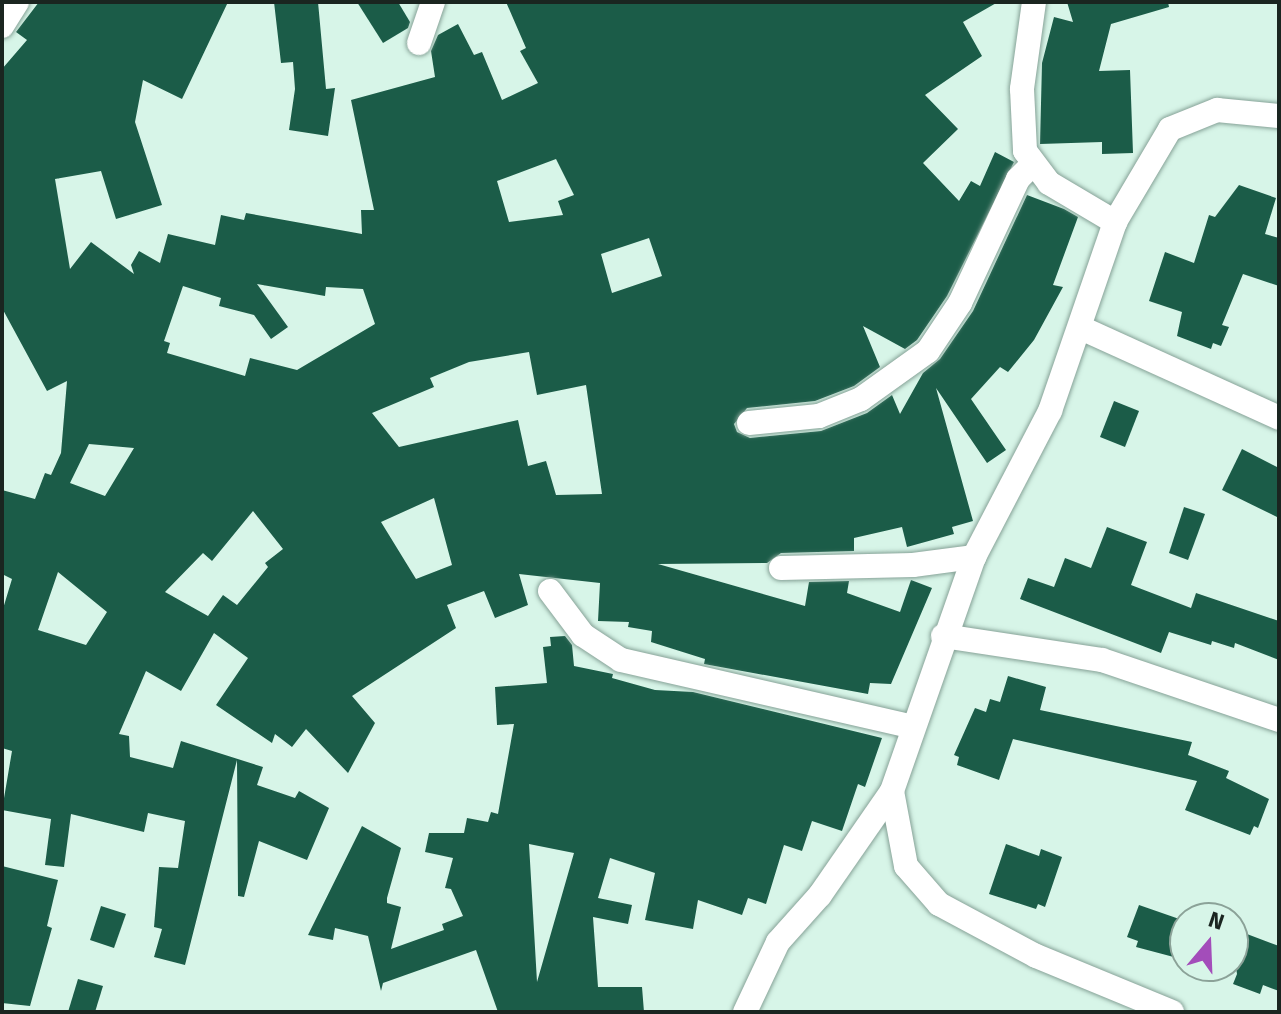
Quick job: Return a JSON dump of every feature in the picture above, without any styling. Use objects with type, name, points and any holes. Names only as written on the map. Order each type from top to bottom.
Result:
[{"type":"street","points":[[2,26],[17,2]]},
{"type":"street","points":[[419,43],[433,2]]},
{"type":"street","points":[[1034,2],[1022,104],[1025,151],[1032,165],[1068,197],[1115,222]]},
{"type":"street","points":[[745,1012],[778,942],[820,895],[892,791],[943,636],[974,557],[1050,411],[1115,222],[1170,129],[1217,110],[1279,116]]},
{"type":"street","points":[[749,423],[819,416],[861,399],[928,351],[960,303],[1018,179],[1032,165]]},
{"type":"street","points":[[1081,328],[1279,418]]},
{"type":"street","points":[[781,568],[913,565],[974,557]]},
{"type":"street","points":[[550,591],[583,635],[621,660],[913,727]]},
{"type":"street","points":[[943,636],[1102,660],[1279,720]]},
{"type":"street","points":[[892,791],[906,866],[939,904],[1036,956],[1172,1012]]},
{"type":"building","points":[[39,2],[228,2],[182,99],[143,80],[135,122],[162,205],[116,219],[101,171],[55,179],[70,269],[91,242],[134,274],[131,265],[139,251],[160,263],[168,234],[215,245],[221,215],[244,220],[246,213],[362,234],[361,210],[374,210],[351,100],[435,77],[431,51],[438,35],[458,24],[474,55],[482,52],[502,100],[538,83],[520,51],[526,48],[506,2],[998,2],[963,22],[982,56],[925,95],[958,129],[923,163],[959,201],[971,181],[980,186],[995,152],[1014,162],[947,296],[917,340],[905,349],[863,326],[880,367],[854,386],[815,401],[747,408],[734,424],[737,432],[750,438],[821,431],[867,413],[892,395],[900,414],[923,373],[940,359],[973,311],[1027,195],[1064,209],[1078,217],[1053,285],[1063,287],[1034,340],[1008,372],[1000,367],[971,399],[1006,450],[987,463],[936,388],[973,521],[952,527],[954,534],[907,547],[902,527],[854,538],[854,551],[781,553],[767,563],[658,564],[805,606],[809,582],[849,581],[847,593],[900,612],[911,580],[932,588],[891,684],[870,683],[868,694],[704,664],[705,659],[651,642],[652,631],[628,627],[629,622],[598,621],[600,583],[519,574],[528,605],[495,618],[484,591],[447,605],[456,628],[352,696],[375,723],[348,773],[306,729],[292,747],[275,734],[272,743],[216,705],[248,658],[214,633],[181,691],[146,671],[119,734],[129,736],[130,757],[173,768],[181,741],[263,767],[257,785],[295,798],[299,791],[329,808],[307,860],[259,841],[244,897],[238,896],[237,760],[185,965],[154,957],[162,929],[154,927],[159,867],[178,868],[185,821],[148,813],[144,832],[71,814],[64,867],[45,865],[51,819],[2,810],[12,751],[2,748],[2,612],[12,579],[2,574],[2,490],[35,499],[45,473],[51,475],[61,453],[67,381],[47,391],[2,308],[2,69],[27,40],[16,32]],"holes":[[[556,159],[574,195],[558,201],[563,215],[509,222],[497,181]],[[649,238],[662,276],[612,293],[601,254]],[[257,284],[325,296],[326,287],[363,289],[375,324],[297,370],[250,358],[245,376],[167,353],[170,343],[164,341],[183,286],[221,298],[219,306],[254,315],[271,339],[288,327]],[[529,352],[537,395],[586,385],[602,494],[556,495],[546,461],[528,466],[518,420],[399,447],[372,413],[434,387],[430,378],[469,362]],[[89,444],[134,448],[105,496],[70,483]],[[434,498],[452,565],[416,579],[381,522]],[[253,511],[283,549],[265,563],[268,567],[237,605],[223,595],[208,616],[165,592],[203,553],[212,561]],[[58,572],[107,612],[86,645],[38,630]]]},
{"type":"building","points":[[274,2],[318,2],[326,89],[335,88],[328,136],[289,130],[295,89],[293,62],[281,63]]},
{"type":"building","points":[[357,2],[398,2],[410,22],[408,28],[383,43]]},
{"type":"building","points":[[1067,2],[1168,2],[1169,7],[1111,24],[1099,71],[1130,70],[1133,153],[1102,154],[1102,142],[1040,144],[1042,63],[1054,17],[1073,22]]},
{"type":"building","points":[[1239,185],[1276,198],[1265,234],[1279,238],[1279,286],[1243,274],[1222,325],[1229,327],[1221,346],[1213,343],[1211,349],[1177,336],[1182,312],[1149,301],[1165,252],[1194,263],[1209,215],[1215,217]]},
{"type":"building","points":[[1114,401],[1139,411],[1125,447],[1100,437]]},
{"type":"building","points":[[1242,449],[1279,468],[1279,518],[1222,490]]},
{"type":"building","points":[[1184,507],[1205,514],[1188,560],[1169,553]]},
{"type":"building","points":[[1107,527],[1147,542],[1131,585],[1191,608],[1196,593],[1279,621],[1279,660],[1235,643],[1234,648],[1212,641],[1211,645],[1169,632],[1161,653],[1020,599],[1028,578],[1054,587],[1065,558],[1091,568]]},
{"type":"building","points":[[565,636],[572,645],[574,666],[613,674],[612,678],[655,690],[693,692],[882,738],[865,787],[858,784],[842,831],[812,821],[802,851],[784,845],[766,904],[748,898],[742,915],[698,900],[693,929],[645,920],[655,873],[610,858],[598,898],[632,905],[628,924],[593,917],[598,987],[642,987],[644,1012],[498,1012],[476,950],[383,983],[381,991],[368,936],[335,928],[333,940],[308,935],[362,826],[401,848],[387,898],[387,903],[401,907],[391,949],[444,930],[442,924],[463,916],[451,889],[445,888],[453,858],[425,852],[429,833],[464,833],[467,818],[488,822],[491,812],[498,814],[514,724],[497,725],[495,687],[547,683],[543,647],[551,646],[550,637]],"holes":[[[529,844],[574,853],[537,982]]]},
{"type":"building","points":[[1008,676],[1046,687],[1040,710],[1192,742],[1188,755],[1229,771],[1226,778],[1269,799],[1258,828],[1254,826],[1250,835],[1185,810],[1197,781],[1013,739],[999,780],[957,765],[959,757],[954,755],[975,708],[986,712],[990,699],[1000,702]]},
{"type":"building","points":[[1006,844],[1039,856],[1041,849],[1062,857],[1045,907],[1038,904],[1036,909],[989,894]]},
{"type":"building","points":[[2,866],[58,880],[47,926],[52,928],[30,1006],[2,1003]]},
{"type":"building","points":[[1139,905],[1169,915],[1169,956],[1136,947],[1138,941],[1127,937]]},
{"type":"building","points":[[101,906],[126,914],[114,948],[90,940]]},
{"type":"building","points":[[1249,935],[1279,946],[1279,991],[1263,985],[1260,994],[1233,984],[1249,982]]},
{"type":"building","points":[[78,979],[103,986],[95,1012],[68,1012]]}]
